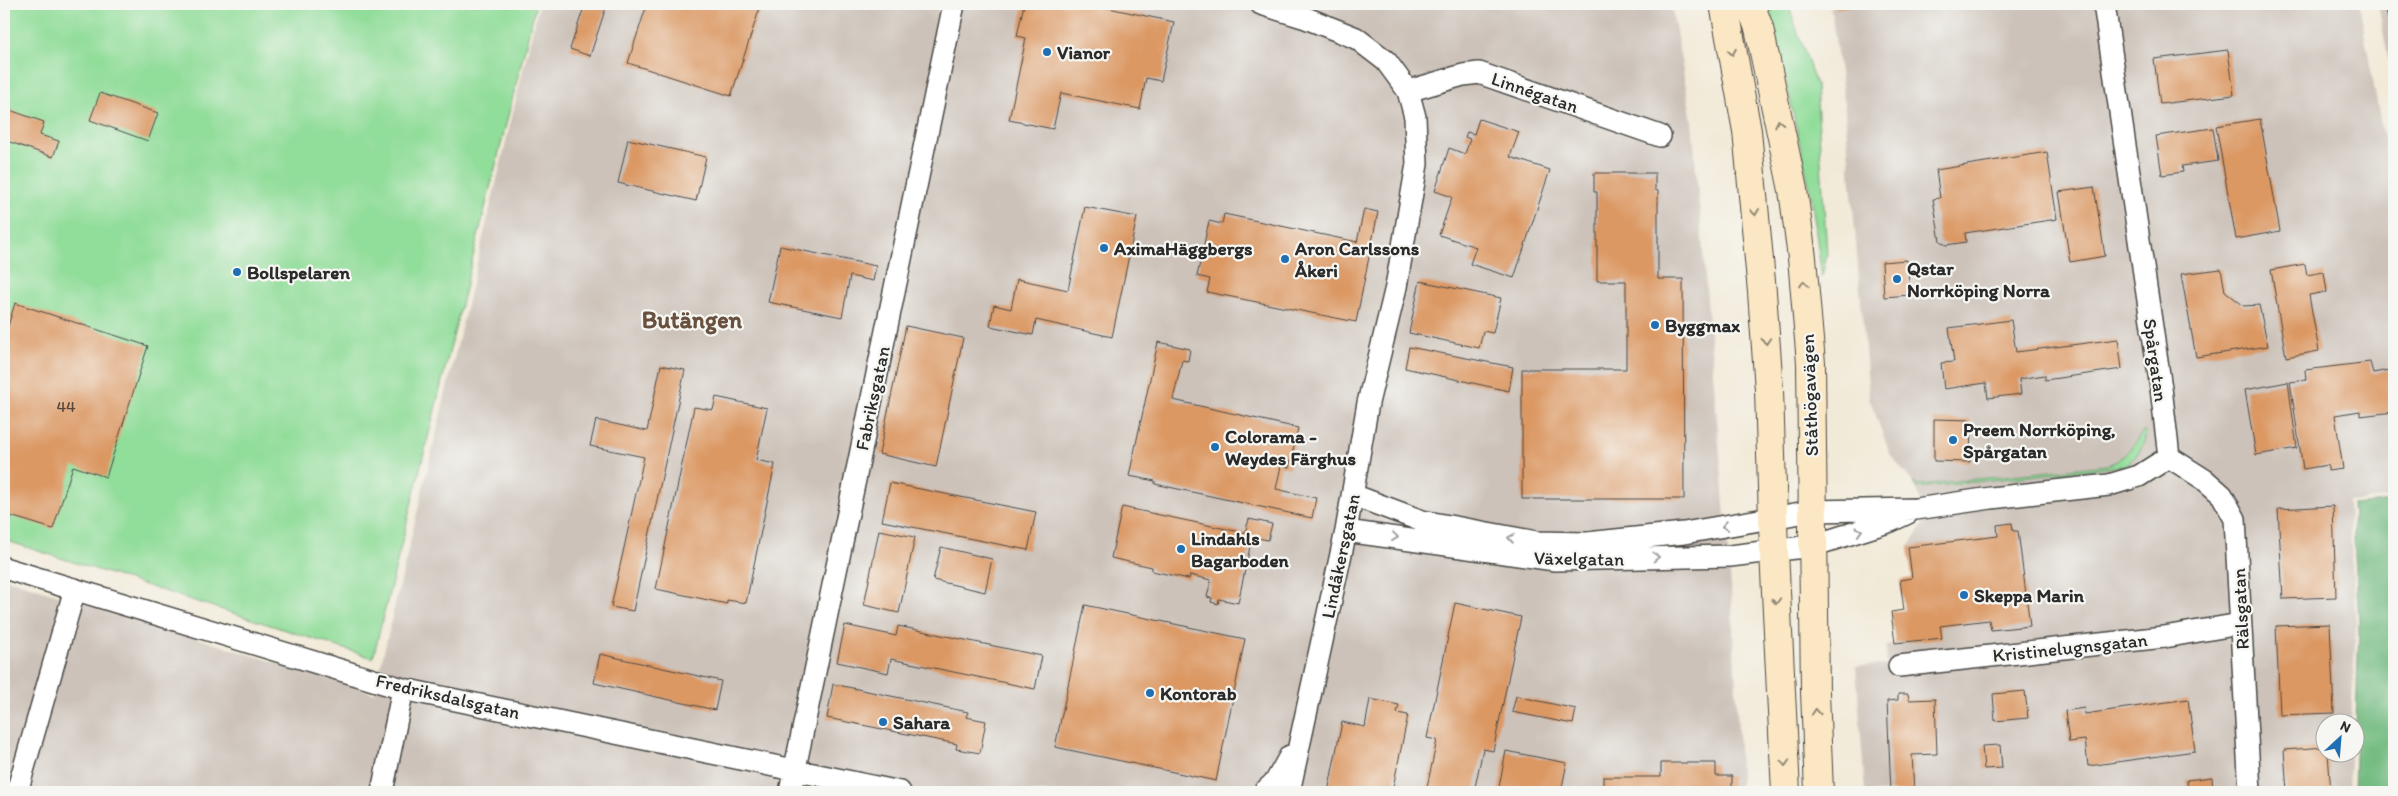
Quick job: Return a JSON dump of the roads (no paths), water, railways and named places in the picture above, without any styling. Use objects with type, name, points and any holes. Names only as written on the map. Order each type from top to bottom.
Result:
[{"type":"main road","name":"Ståthögavägen","points":[[1724,4],[1747,131],[1756,214],[1770,390],[1774,552],[1786,792]]},
{"type":"main road","name":"Ståthögavägen","points":[[1750,4],[1759,28],[1781,129],[1793,190],[1802,258],[1811,363],[1815,692],[1820,792]]},
{"type":"street","name":"Fabriksgatan","points":[[790,792],[954,4]]},
{"type":"street","name":"Lindåkersgatan","points":[[1261,4],[1306,18],[1356,38],[1386,61],[1408,91],[1414,117],[1417,164],[1396,287],[1368,403],[1346,531],[1289,792]]},
{"type":"street","name":"Spårgatan","points":[[2104,4],[2169,457]]},
{"type":"street","name":"Linnégatan","points":[[1408,91],[1463,75],[1479,73],[1660,136]]},
{"type":"street","points":[[1773,518],[1812,511],[1916,509],[1992,498],[2109,485],[2139,476],[2169,457]]},
{"type":"street","name":"Rälsgatan","points":[[2169,457],[2205,480],[2222,495],[2235,519],[2250,792]]},
{"type":"street","name":"Växelgatan","points":[[1353,494],[1422,521],[1537,542],[1587,543],[1627,539],[1684,533],[1773,518]]},
{"type":"street","points":[[1812,546],[1891,521],[1916,509]]},
{"type":"street","name":"Växelgatan","points":[[1346,531],[1430,542],[1503,555],[1555,560],[1745,556],[1812,546]]},
{"type":"street","name":"Fredriksdalsgatan","points":[[4,568],[403,688],[900,792]]},
{"type":"street","points":[[20,792],[75,589]]},
{"type":"street","name":"Kristinelugnsgatan","points":[[1899,666],[2164,637],[2240,624]]},
{"type":"street","points":[[382,792],[403,688]]},
{"type":"street","points":[[1264,792],[1276,781],[1290,757],[1304,718]]},
{"type":"railway","points":[[2387,4],[2394,44]]},
{"type":"place","name":"Vianor","points":[[1047,52]]},
{"type":"place","name":"AximaHäggbergs","points":[[1104,248]]},
{"type":"place","name":"Aron Carlssons Åkeri","points":[[1285,259]]},
{"type":"place","name":"Bollspelaren","points":[[237,272]]},
{"type":"place","name":"Qstar Norrköping Norra","points":[[1897,279]]},
{"type":"place","name":"Byggmax","points":[[1655,325]]},
{"type":"place","name":"Preem Norrköping, Spårgatan","points":[[1953,440]]},
{"type":"place","name":"Colorama - Weydes Färghus","points":[[1215,447]]},
{"type":"place","name":"Lindahls Bagarboden","points":[[1181,549]]},
{"type":"place","name":"Skeppa Marin","points":[[1964,595]]},
{"type":"place","name":"Kontorab","points":[[1150,693]]},
{"type":"place","name":"Sahara","points":[[883,722]]},
{"type":"district","name":"Butängen","points":[[692,320]]}]
